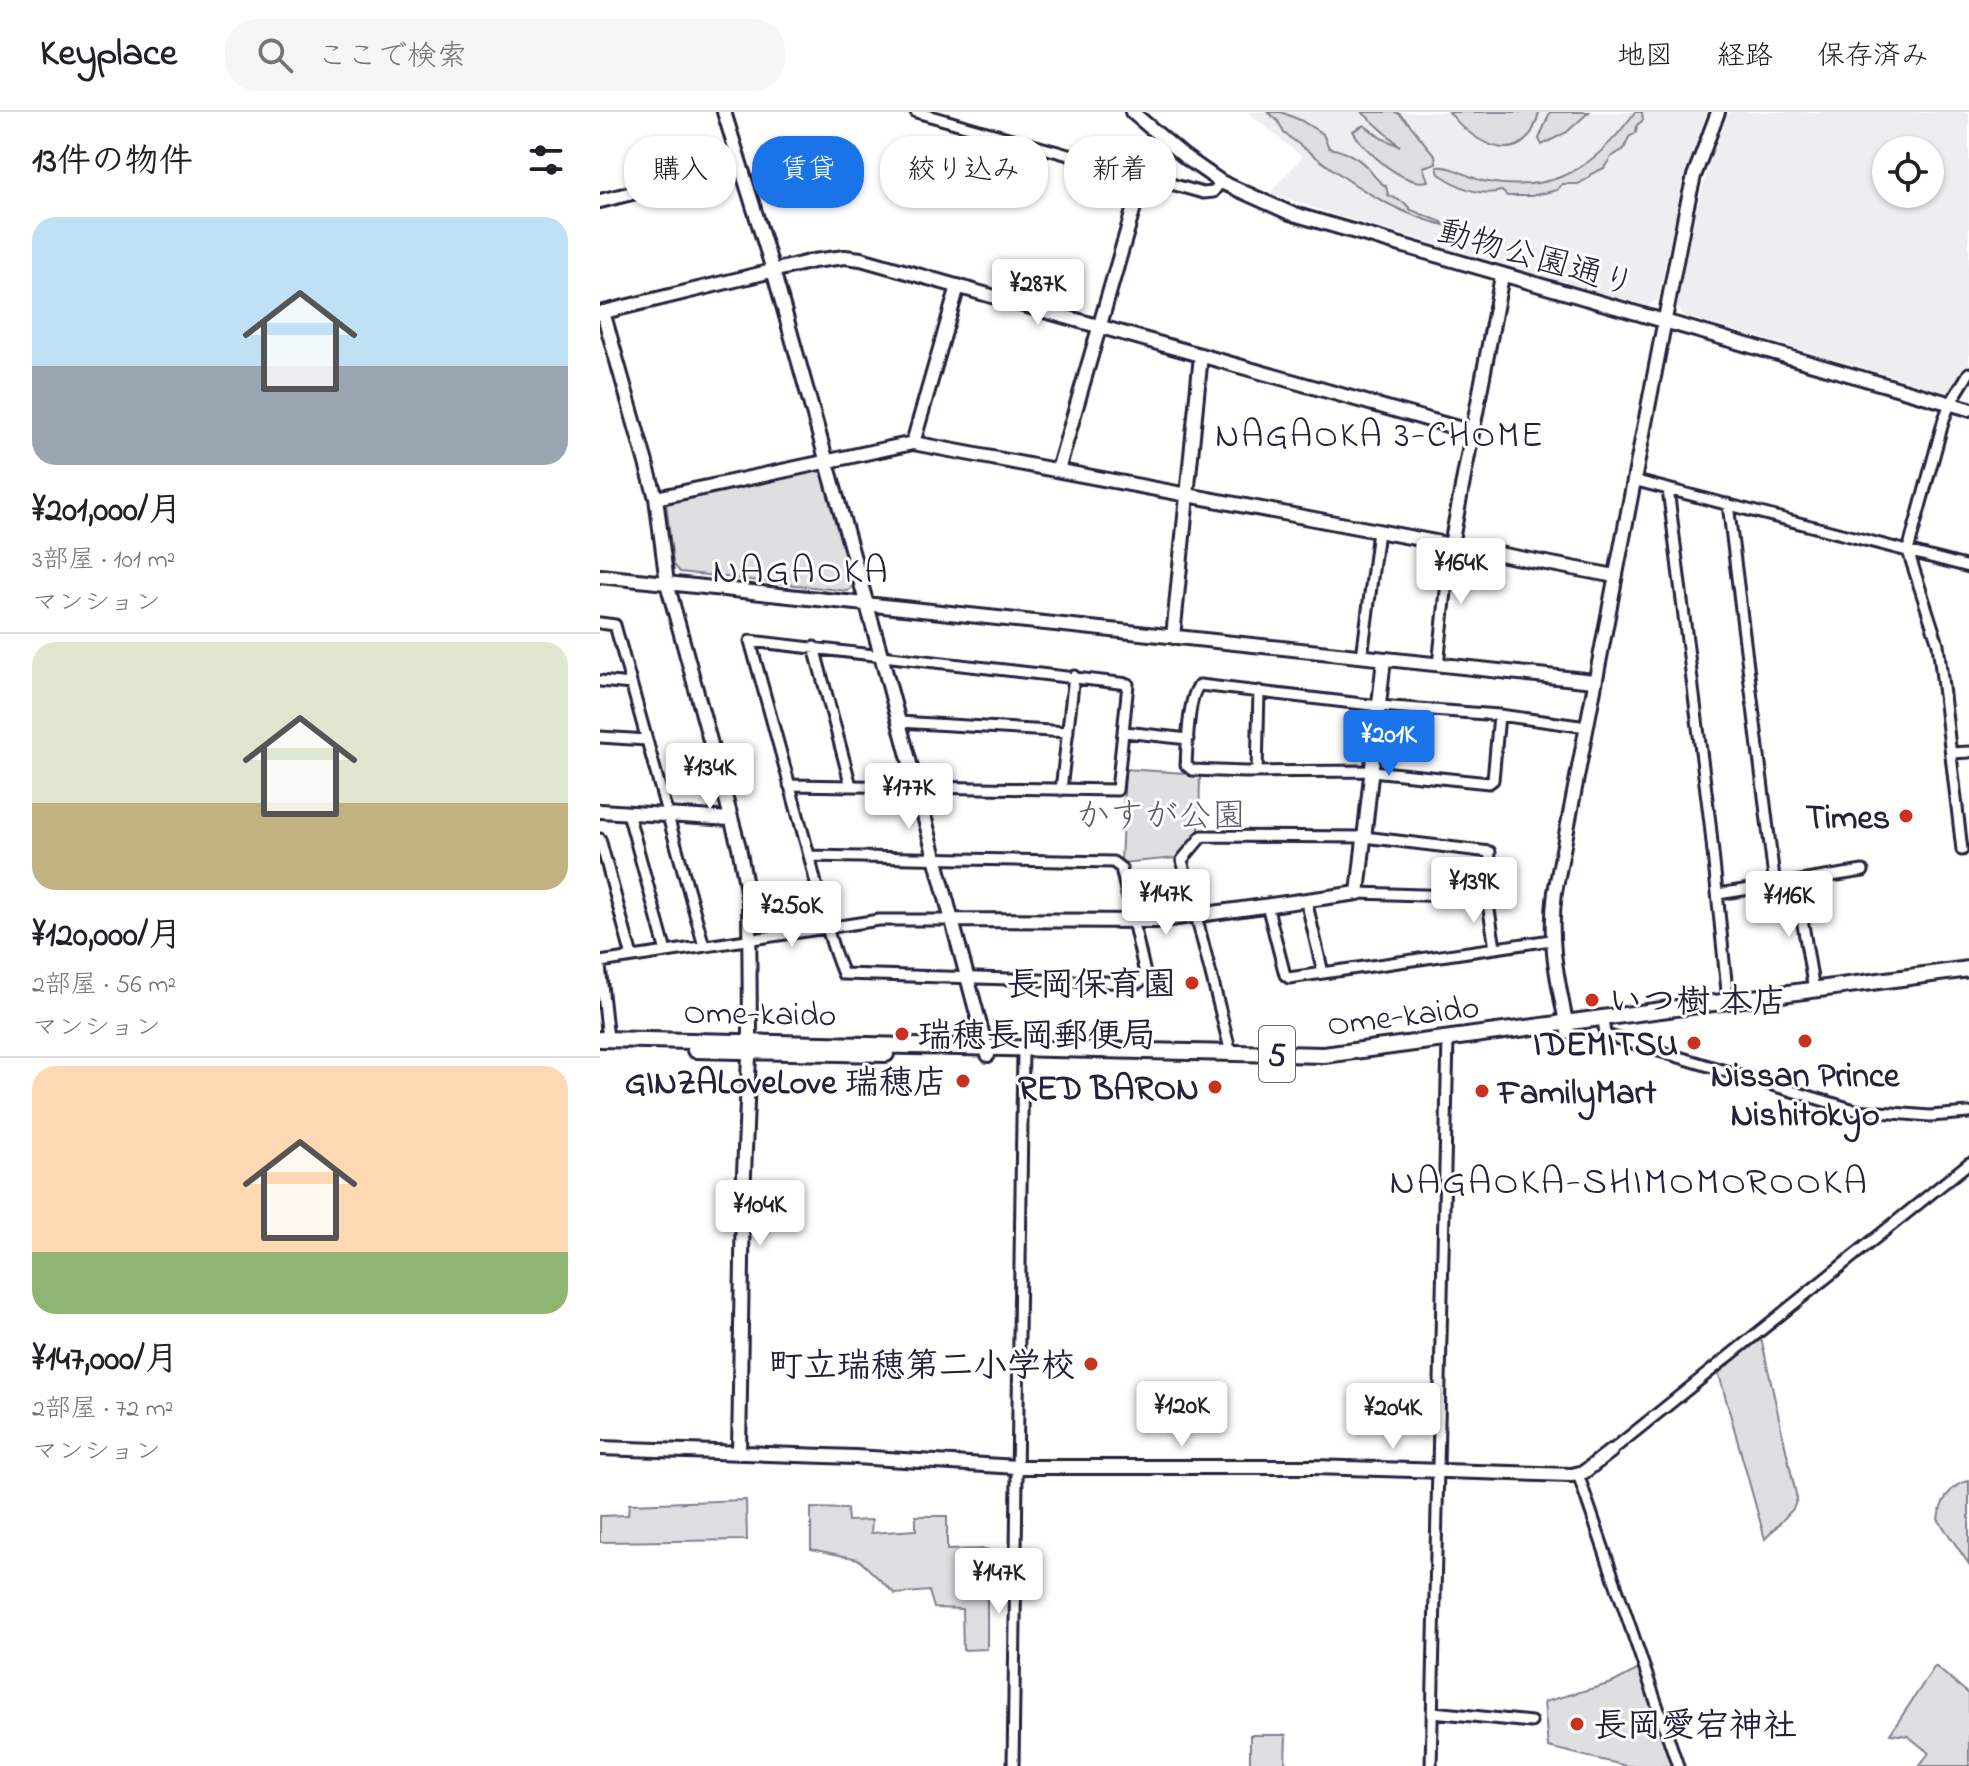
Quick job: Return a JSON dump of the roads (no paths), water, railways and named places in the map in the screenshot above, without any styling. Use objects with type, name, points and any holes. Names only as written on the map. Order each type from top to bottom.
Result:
[{"type":"main road","name":"Ome-kaido","points":[[1604,1023],[1728,1001],[1969,969]]},
{"type":"main road","name":"Ome-kaido","points":[[603,1041],[1023,1052],[1257,1062],[1336,1060],[1969,978]]},
{"type":"main road","name":"Ome-kaido","points":[[1023,1052],[1324,1055],[1448,1044]]},
{"type":"street","points":[[724,112],[773,270],[881,655],[987,1051]]},
{"type":"street","points":[[916,112],[937,115],[1064,153]]},
{"type":"street","name":"動物公園通り","points":[[1132,112],[1185,157],[1221,182],[1290,213],[1969,409]]},
{"type":"street","points":[[1567,1028],[1551,940],[1555,892],[1663,321],[1694,176],[1718,112]]},
{"type":"street","points":[[600,201],[740,166]]},
{"type":"street","points":[[1176,185],[1203,193],[1213,192],[1221,182]]},
{"type":"street","points":[[1058,470],[1134,208]]},
{"type":"street","points":[[739,1453],[751,939],[746,885],[667,583],[656,498],[601,312],[773,270],[845,257],[878,262],[1472,432]]},
{"type":"street","points":[[1438,665],[1451,545],[1502,276]]},
{"type":"street","points":[[913,443],[958,286]]},
{"type":"street","points":[[1173,637],[1201,355]]},
{"type":"street","points":[[1962,850],[1938,644],[1908,551],[1950,404],[1969,373]]},
{"type":"street","points":[[656,498],[913,443],[1615,576]]},
{"type":"street","points":[[1633,480],[1969,567]]},
{"type":"street","points":[[1668,489],[1718,894],[1728,1001]]},
{"type":"street","points":[[1728,504],[1775,886]]},
{"type":"street","points":[[1362,657],[1378,531]]},
{"type":"street","points":[[600,576],[1594,681]]},
{"type":"street","points":[[600,623],[615,625],[704,946]]},
{"type":"street","points":[[789,785],[1117,790],[1128,684],[750,641],[789,785],[809,856],[828,927],[841,971],[846,975],[1144,981],[1146,974],[1121,868],[1113,862],[809,856]]},
{"type":"street","points":[[814,647],[851,786]]},
{"type":"street","points":[[1358,893],[1384,659]]},
{"type":"street","points":[[1061,790],[1074,676]]},
{"type":"street","points":[[600,681],[631,684]]},
{"type":"street","points":[[1499,715],[1492,782],[1372,771],[1192,770],[1186,765],[1196,686],[1200,685],[1379,706],[1499,715],[1587,727]]},
{"type":"street","points":[[1257,772],[1259,691]]},
{"type":"street","points":[[899,722],[1068,732]]},
{"type":"street","points":[[1125,732],[1188,739]]},
{"type":"street","points":[[600,737],[647,740]]},
{"type":"street","points":[[1952,753],[1969,752]]},
{"type":"street","points":[[600,811],[731,819]]},
{"type":"street","points":[[628,813],[666,952]]},
{"type":"street","points":[[1231,1053],[1182,860],[1202,836],[1364,837],[1490,852],[1487,897],[1495,948]]},
{"type":"street","points":[[600,839],[632,957]]},
{"type":"street","points":[[1718,894],[1863,871]]},
{"type":"street","points":[[1796,883],[1814,990]]},
{"type":"street","points":[[603,1041],[600,964],[632,957],[879,920],[1133,921],[1358,893],[1487,897]]},
{"type":"street","points":[[1306,900],[1323,973]]},
{"type":"street","points":[[1267,905],[1285,975],[1289,978],[1551,940]]},
{"type":"street","points":[[1604,1023],[1609,1036],[1843,1107],[1930,1116],[1969,1113]]},
{"type":"street","points":[[1431,1766],[1448,1044]]},
{"type":"street","points":[[1013,1766],[1023,1052]]},
{"type":"street","points":[[600,1448],[1017,1467],[1313,1467],[1578,1474],[1611,1451],[1969,1163]]},
{"type":"street","points":[[1578,1474],[1678,1766]]},
{"type":"street","points":[[1433,1712],[1531,1722]]},
{"type":"place","name":"Times","points":[[1906,816]]},
{"type":"place","name":"長岡保育園","points":[[1192,983]]},
{"type":"place","name":"いつ樹 本店","points":[[1592,1000]]},
{"type":"place","name":"瑞穂長岡郵便局","points":[[902,1034]]},
{"type":"place","name":"Nissan Prince Nishitokyo","points":[[1805,1041]]},
{"type":"place","name":"IDEMITSU","points":[[1694,1043]]},
{"type":"place","name":"GINZALoveLove 瑞穂店","points":[[963,1081]]},
{"type":"place","name":"RED BARON","points":[[1215,1087]]},
{"type":"place","name":"FamilyMart","points":[[1482,1091]]},
{"type":"place","name":"町立瑞穂第二小学校","points":[[1091,1364]]},
{"type":"place","name":"長岡愛宕神社","points":[[1577,1724]]},
{"type":"district","name":"NAGAOKA 3-CHOME","points":[[1380,433]]},
{"type":"district","name":"NAGAOKA","points":[[801,569]]},
{"type":"district","name":"NAGAOKA-SHIMOMOROOKA","points":[[1629,1180]]},
{"type":"park label","name":"かすが公園","points":[[1161,814]]}]
